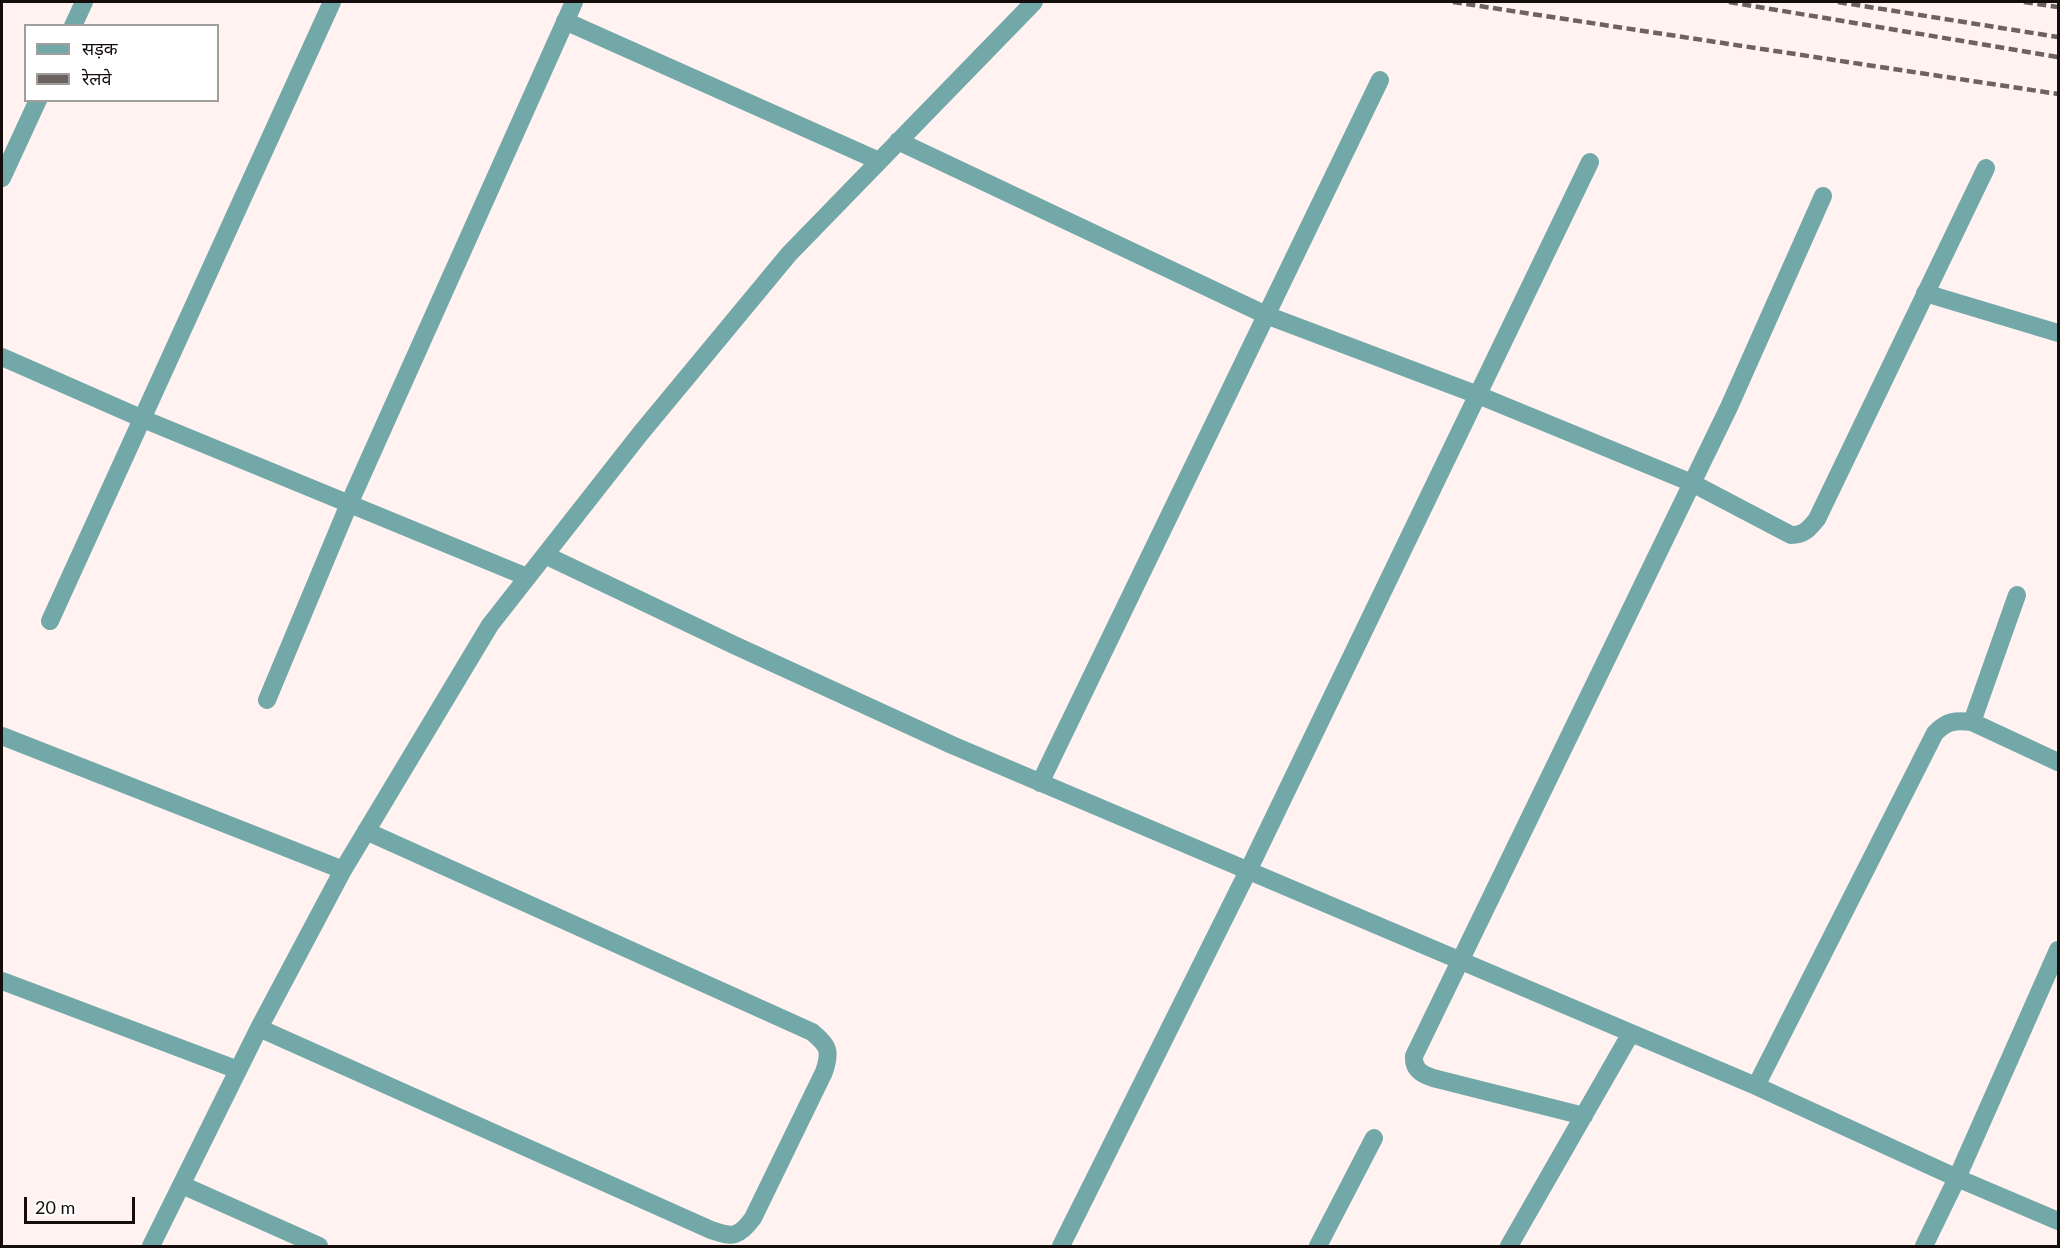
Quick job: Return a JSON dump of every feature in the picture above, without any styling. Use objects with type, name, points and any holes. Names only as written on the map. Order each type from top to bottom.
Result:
[{"type":"street","points":[[74,24],[84,2]]},
{"type":"street","points":[[50,621],[332,2]]},
{"type":"street","points":[[267,700],[349,504],[574,2]]},
{"type":"street","points":[[151,1246],[259,1028],[343,870],[490,625],[640,434],[789,254],[1034,2]]},
{"type":"street","points":[[565,21],[879,161]]},
{"type":"street","points":[[1040,783],[1380,80]]},
{"type":"street","points":[[2,178],[37,102]]},
{"type":"street","points":[[898,141],[1266,315],[1478,395],[1692,483],[1791,535],[1800,535],[1817,519],[1986,168]]},
{"type":"street","points":[[1061,1246],[1248,871],[1590,162]]},
{"type":"street","points":[[1584,1116],[1423,1074],[1416,1069],[1414,1063],[1418,1046],[1729,407],[1823,196]]},
{"type":"street","points":[[1925,293],[2058,333]]},
{"type":"street","points":[[2,357],[143,419],[527,577]]},
{"type":"street","points":[[544,555],[952,745],[1755,1086],[1957,1178],[2058,1221]]},
{"type":"street","points":[[1972,722],[2017,595]]},
{"type":"street","points":[[1755,1086],[1935,733],[1944,724],[1956,720],[1972,722],[2058,762]]},
{"type":"street","points":[[2,736],[343,870]]},
{"type":"street","points":[[259,1028],[724,1235],[735,1235],[744,1229],[753,1218],[824,1072],[828,1050],[823,1042],[812,1032],[366,831]]},
{"type":"street","points":[[1924,1246],[1957,1178],[2058,950]]},
{"type":"street","points":[[2,981],[238,1070]]},
{"type":"street","points":[[1509,1246],[1631,1033]]},
{"type":"street","points":[[1318,1246],[1374,1138]]},
{"type":"street","points":[[182,1185],[319,1246]]},
{"type":"railway","points":[[1453,2],[2058,94]]},
{"type":"railway","points":[[1729,2],[2058,57]]},
{"type":"railway","points":[[1838,2],[2058,37]]},
{"type":"railway","points":[[2024,2],[2058,7]]}]
